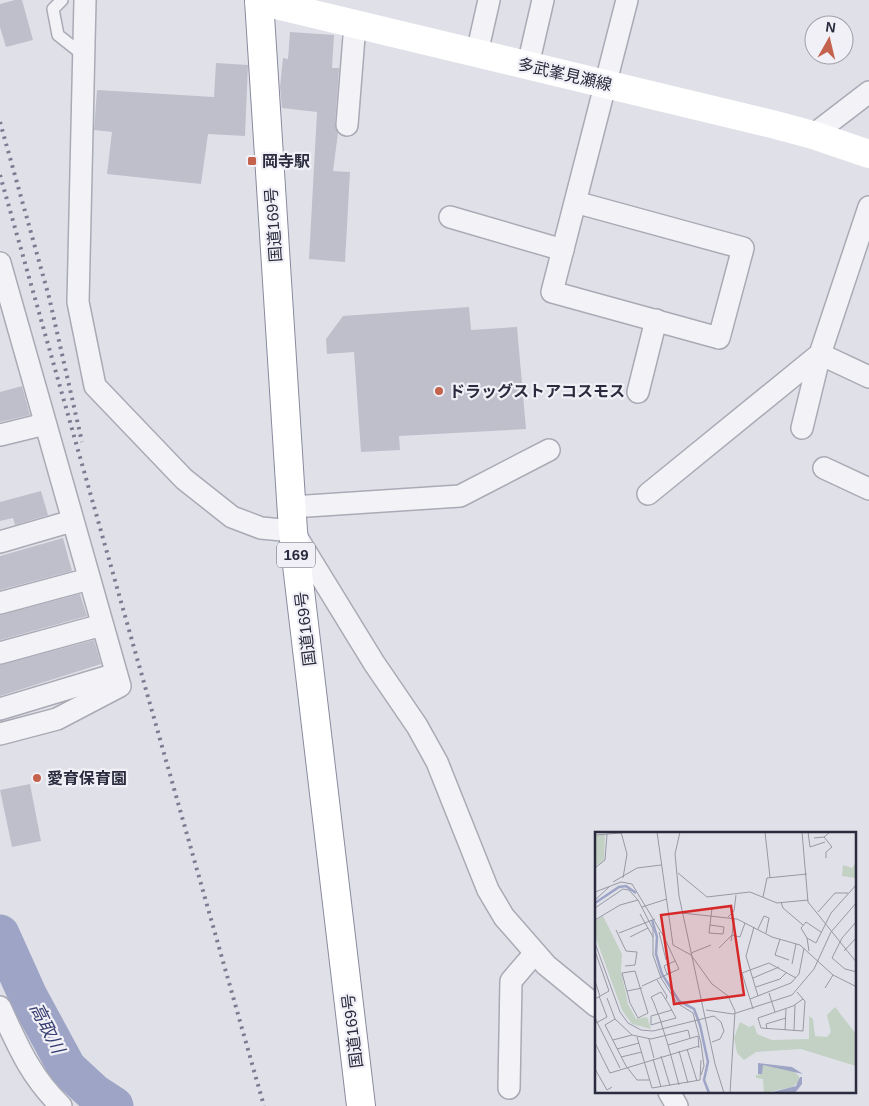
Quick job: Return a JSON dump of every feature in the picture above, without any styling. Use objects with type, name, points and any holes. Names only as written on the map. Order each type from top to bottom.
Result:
[{"type":"main road","name":"多武峯見瀬線","points":[[259,1],[813,135],[869,154]]},
{"type":"main road","name":"国道169号","points":[[259,1],[293,519],[361,1106]]},
{"type":"street","points":[[85,0],[82,54],[83,152],[78,302],[95,386],[184,479],[232,518],[261,528],[293,519],[460,496],[549,450]]},
{"type":"street","points":[[477,53],[489,0]]},
{"type":"street","points":[[528,65],[543,0]]},
{"type":"street","points":[[575,202],[743,248],[719,338],[552,292],[575,202],[606,84],[627,0]]},
{"type":"street","points":[[347,125],[355,24]]},
{"type":"street","points":[[813,135],[869,92]]},
{"type":"street","points":[[802,428],[820,354],[869,207]]},
{"type":"street","points":[[450,217],[563,250]]},
{"type":"street","points":[[0,263],[120,686],[57,719],[0,734]]},
{"type":"street","points":[[638,392],[656,320]]},
{"type":"street","points":[[820,354],[869,377]]},
{"type":"street","points":[[648,494],[820,354]]},
{"type":"street","points":[[0,435],[45,424]]},
{"type":"street","points":[[824,468],[869,489]]},
{"type":"street","points":[[293,519],[374,663],[417,726],[437,762],[488,890],[504,917],[546,966],[595,1005]]},
{"type":"street","points":[[0,542],[72,521]]},
{"type":"street","points":[[0,603],[89,579]]},
{"type":"street","points":[[0,653],[102,625]]},
{"type":"street","points":[[0,709],[116,674]]},
{"type":"street","points":[[509,1088],[511,981],[535,953]]},
{"type":"street","points":[[0,1007],[24,1058],[42,1087],[61,1106]]},
{"type":"street","points":[[670,1094],[677,1106]]},
{"type":"lane","points":[[62,0],[53,9],[58,35],[82,54]]},
{"type":"building","points":[[22,0],[33,40],[6,47],[0,27],[0,4]]},
{"type":"building","points":[[290,32],[334,35],[332,68],[339,68],[335,124],[338,133],[333,171],[350,172],[345,262],[309,259],[317,112],[282,108],[280,87],[283,58],[288,59]]},
{"type":"building","points":[[216,63],[248,65],[245,136],[208,134],[201,184],[107,174],[112,132],[94,130],[97,90],[214,97]]},
{"type":"building","name":"ドラッグストアコスモス","points":[[469,307],[471,330],[517,327],[526,429],[399,436],[400,450],[361,452],[354,352],[327,354],[326,339],[343,316]]},
{"type":"building","points":[[22,386],[30,415],[0,422],[0,392]]},
{"type":"building","points":[[41,491],[48,515],[15,525],[13,518],[0,521],[0,502]]},
{"type":"building","points":[[63,538],[72,571],[0,590],[0,556]]},
{"type":"building","points":[[80,594],[87,616],[0,640],[0,615]]},
{"type":"building","points":[[94,640],[101,664],[0,696],[0,665]]},
{"type":"building","points":[[30,784],[41,841],[12,847],[0,790]]},
{"type":"waterway","name":"高取川","points":[[0,934],[28,996],[67,1068],[94,1093],[114,1106]]},
{"type":"railway","points":[[0,122],[49,297],[82,442]]},
{"type":"railway","points":[[0,175],[264,1106]]},
{"type":"place","name":"岡寺駅","points":[[252,161]]},
{"type":"place","name":"ドラッグストアコスモス","points":[[439,391]]},
{"type":"place","name":"愛育保育園","points":[[37,778]]}]
